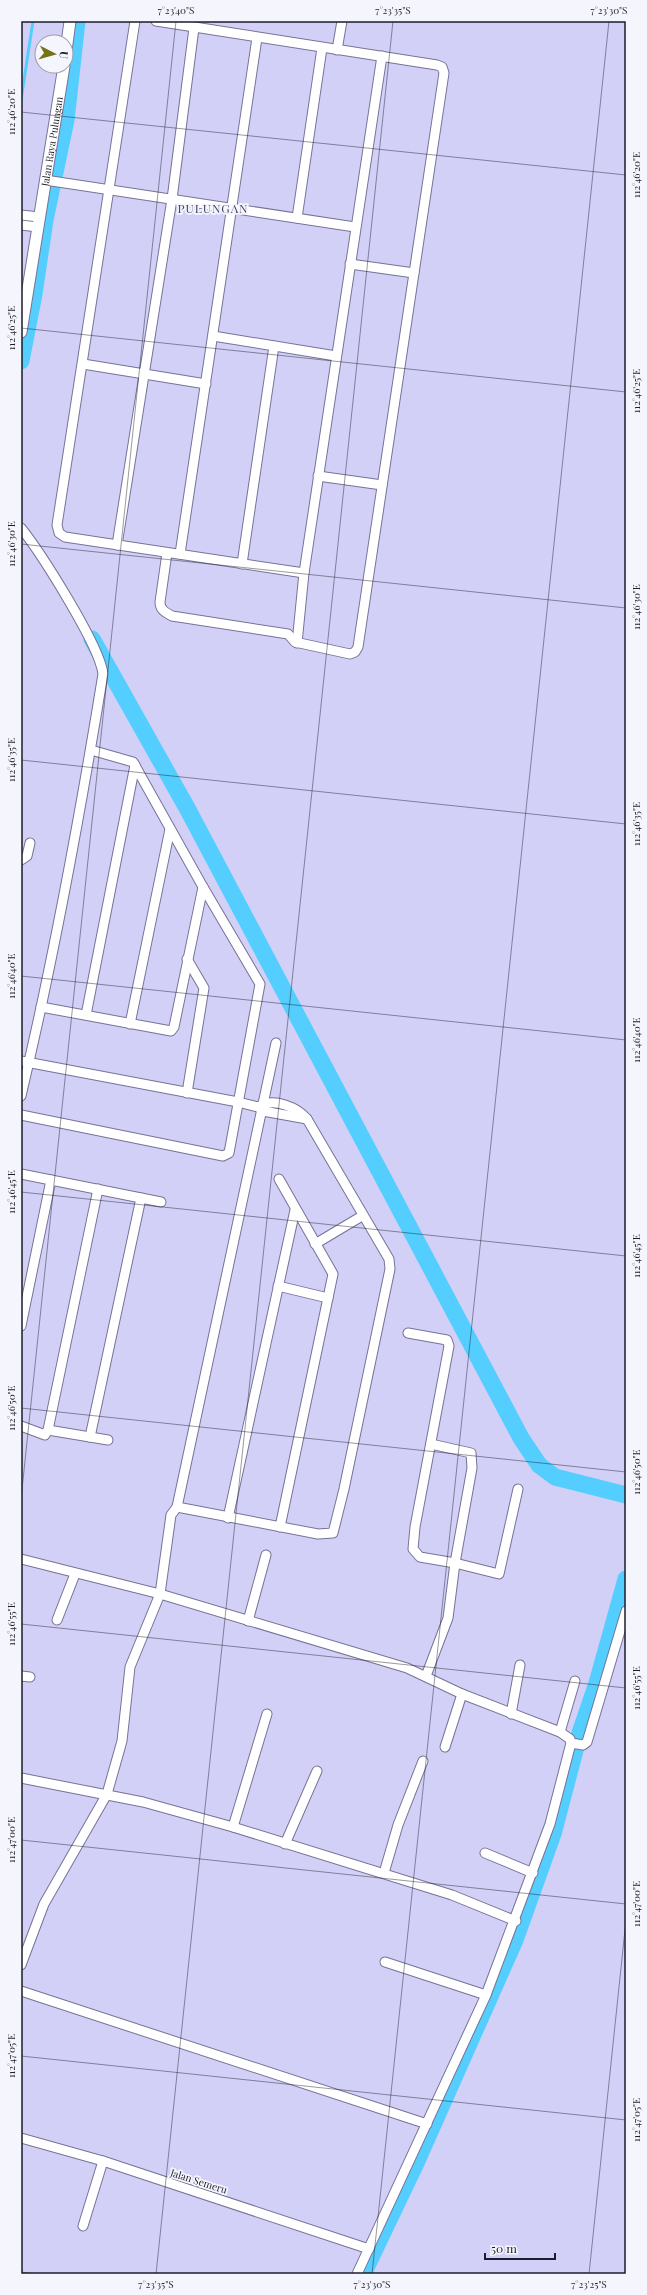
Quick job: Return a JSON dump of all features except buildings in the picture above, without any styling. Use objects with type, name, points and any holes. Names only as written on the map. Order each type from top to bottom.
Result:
[{"type":"street","points":[[68,34],[70,21]]},
{"type":"street","points":[[135,21],[57,525],[59,533],[65,537],[304,573]]},
{"type":"street","points":[[156,21],[437,65],[442,67],[444,73],[358,647],[355,652],[350,654],[297,643],[288,634],[172,616],[166,613],[160,606],[167,552]]},
{"type":"street","points":[[337,50],[342,21]]},
{"type":"street","points":[[116,545],[172,199],[194,28]]},
{"type":"street","points":[[180,554],[257,38]]},
{"type":"street","points":[[297,218],[322,48]]},
{"type":"street","points":[[297,643],[304,573],[318,476],[382,56]]},
{"type":"street","name":"Jalan Raya Pulungan","points":[[21,332],[39,222],[49,180],[63,74]]},
{"type":"street","points":[[49,180],[232,210],[355,227]]},
{"type":"street","points":[[21,215],[39,222]]},
{"type":"street","points":[[21,225],[39,222]]},
{"type":"street","points":[[350,264],[414,273]]},
{"type":"street","points":[[213,336],[336,356]]},
{"type":"street","points":[[242,564],[274,346]]},
{"type":"street","points":[[83,364],[206,384]]},
{"type":"street","points":[[318,476],[382,486]]},
{"type":"street","points":[[21,528],[59,586],[101,662],[103,674],[91,750],[41,1007],[25,1061],[21,1096]]},
{"type":"street","points":[[21,1965],[44,1904],[102,1793],[122,1741],[130,1667],[154,1594],[171,1514],[177,1507],[254,1106],[260,984],[203,887],[135,765],[130,760],[91,750]]},
{"type":"street","points":[[86,1015],[135,765]]},
{"type":"street","points":[[130,1024],[170,829]]},
{"type":"street","points":[[21,860],[27,856],[30,843]]},
{"type":"street","points":[[41,1007],[171,1031],[174,1027],[203,887]]},
{"type":"street","points":[[186,1093],[204,988],[187,959]]},
{"type":"street","points":[[21,1115],[223,1156],[229,1153],[254,1106],[276,1043]]},
{"type":"street","points":[[25,1061],[254,1106],[307,1119],[362,1216],[388,1258],[390,1269],[333,1533],[328,1535],[228,1518],[177,1507]]},
{"type":"street","points":[[21,1174],[161,1202]]},
{"type":"street","points":[[21,1326],[51,1180]]},
{"type":"street","points":[[279,1180],[315,1244],[333,1272],[280,1527]]},
{"type":"street","points":[[21,1426],[40,1435],[45,1435],[48,1430],[98,1189]]},
{"type":"street","points":[[90,1437],[141,1198]]},
{"type":"street","points":[[228,1518],[296,1210]]},
{"type":"street","points":[[315,1244],[362,1216]]},
{"type":"street","points":[[278,1286],[328,1298]]},
{"type":"street","points":[[408,1333],[447,1340],[449,1346],[414,1527],[413,1549],[420,1557],[455,1563],[499,1574],[518,1489]]},
{"type":"street","points":[[48,1430],[108,1440]]},
{"type":"street","points":[[426,1676],[448,1618],[455,1563],[472,1468],[471,1453],[431,1444]]},
{"type":"street","points":[[248,1621],[266,1555]]},
{"type":"street","points":[[21,1559],[154,1594],[407,1668],[462,1694],[560,1732],[576,1744]]},
{"type":"street","points":[[57,1620],[75,1574]]},
{"type":"street","points":[[576,1744],[587,1742],[626,1611]]},
{"type":"street","points":[[511,1714],[520,1665]]},
{"type":"street","points":[[560,1732],[575,1680]]},
{"type":"street","points":[[444,1747],[462,1694]]},
{"type":"street","points":[[233,1827],[267,1714]]},
{"type":"street","points":[[357,2274],[428,2124],[486,1995],[516,1921],[576,1744]]},
{"type":"street","points":[[384,1873],[398,1825],[423,1761]]},
{"type":"street","points":[[285,1844],[317,1771]]},
{"type":"street","points":[[21,1778],[102,1793],[233,1827],[452,1895],[516,1921]]},
{"type":"street","points":[[485,1853],[533,1873]]},
{"type":"street","points":[[384,1962],[486,1995]]},
{"type":"street","points":[[21,1991],[428,2124]]},
{"type":"street","name":"Jalan Semeru","points":[[21,2138],[103,2161],[369,2249]]},
{"type":"street","points":[[83,2226],[103,2161]]},
{"type":"waterway","points":[[21,100],[33,21]]},
{"type":"waterway","points":[[21,361],[34,294],[45,220],[66,120],[77,21]]},
{"type":"waterway","points":[[92,639],[187,808],[521,1438],[539,1465],[555,1477],[626,1495]]},
{"type":"waterway","points":[[363,2274],[416,2163],[515,1940],[553,1834],[578,1739],[597,1683],[626,1579]]},
{"type":"district","name":"PULUNGAN","points":[[213,208]]}]
